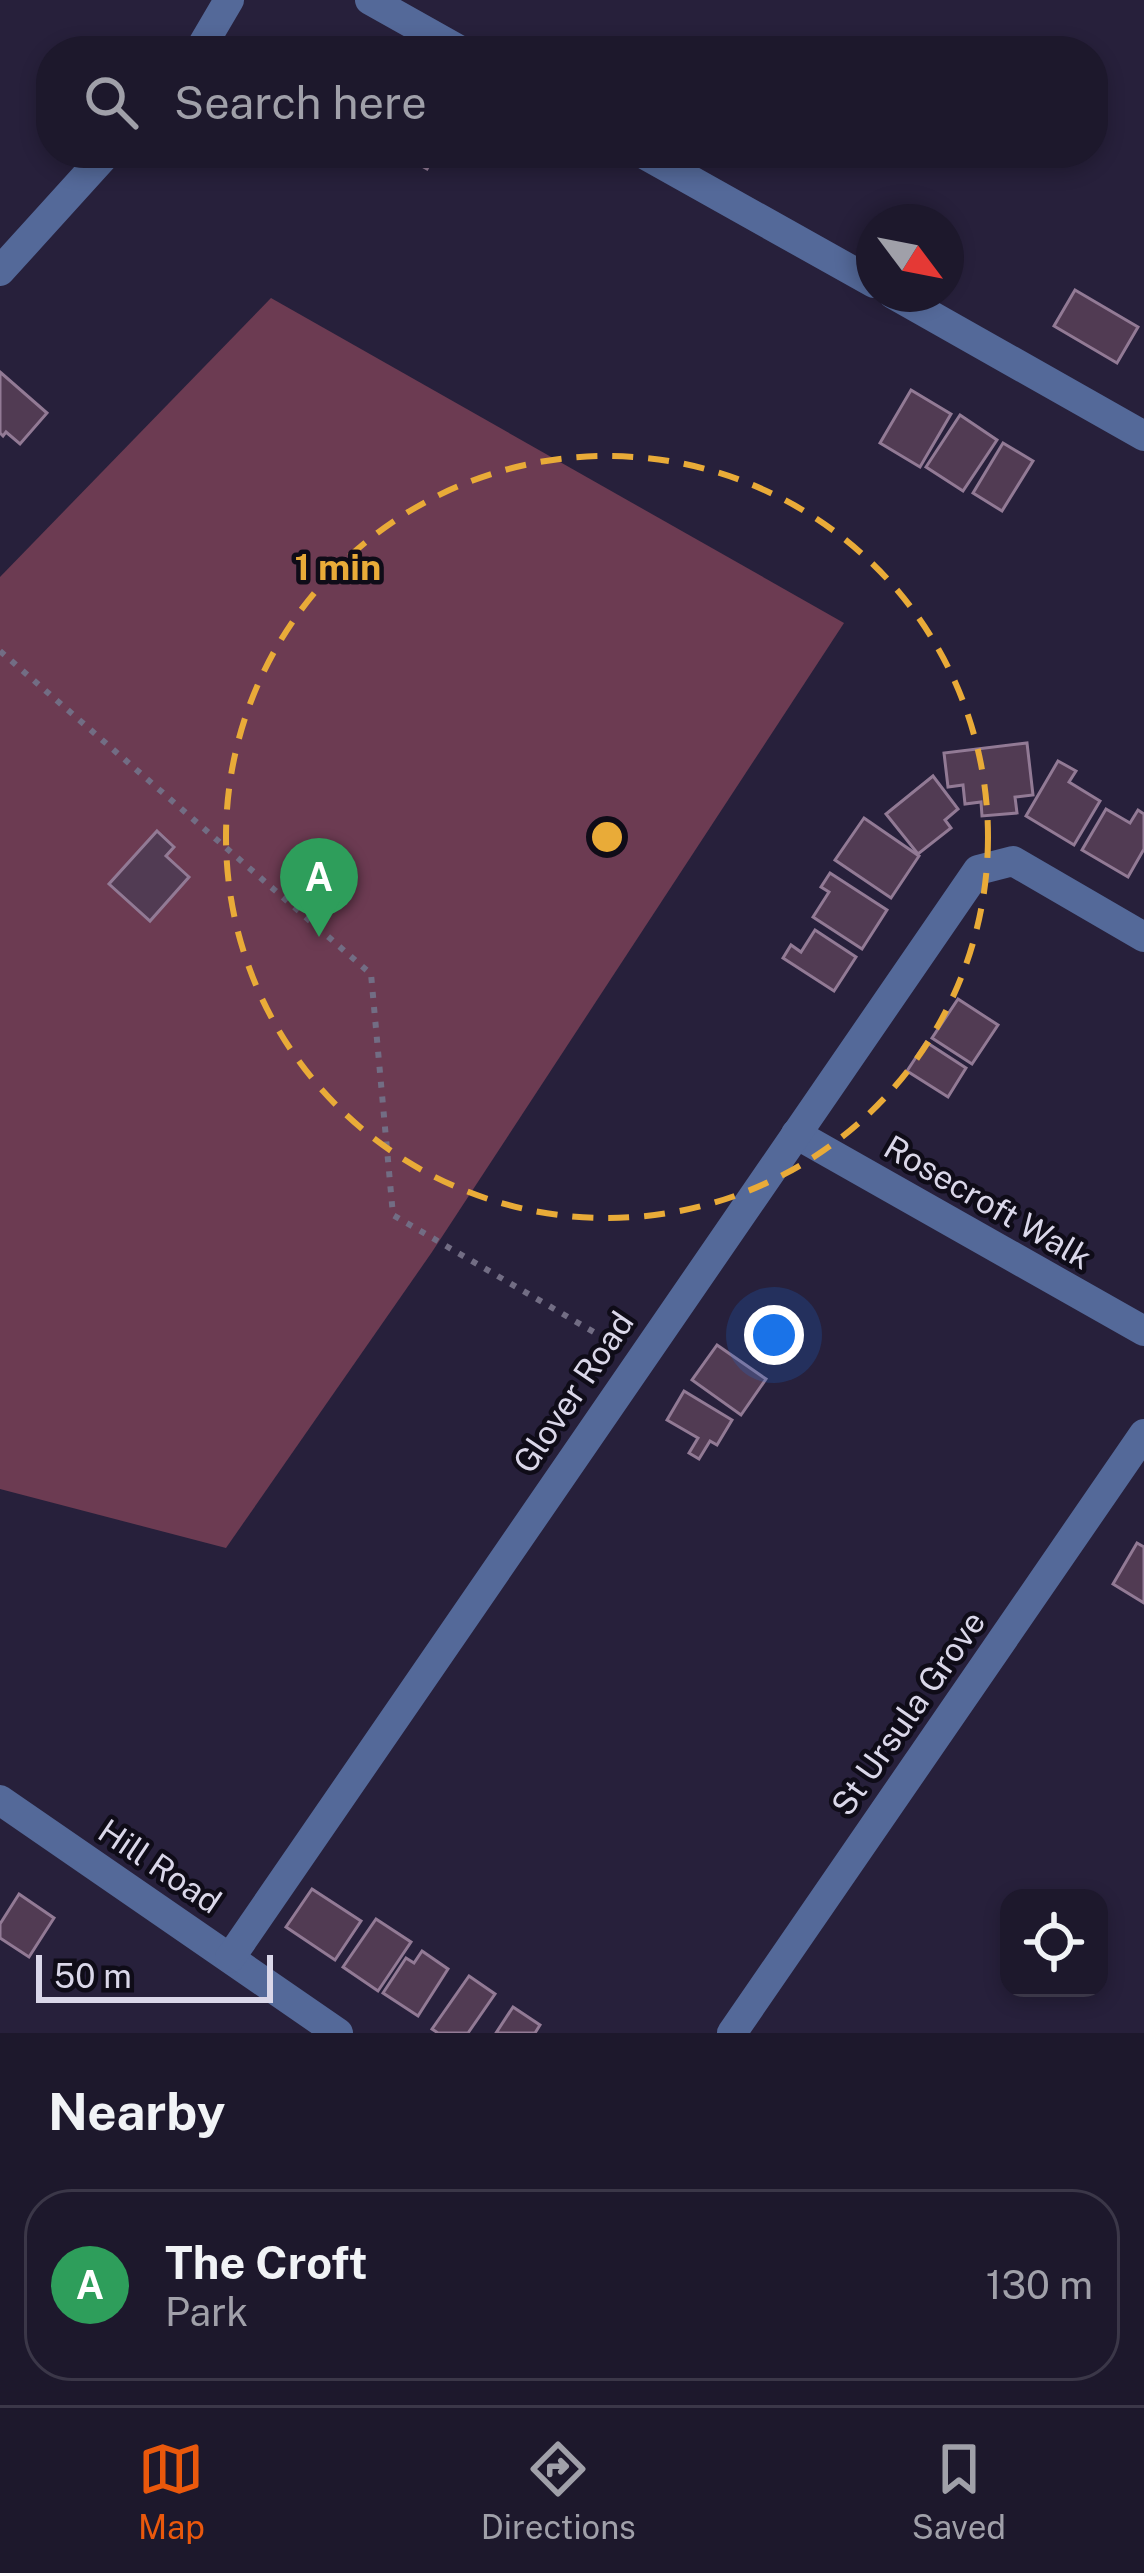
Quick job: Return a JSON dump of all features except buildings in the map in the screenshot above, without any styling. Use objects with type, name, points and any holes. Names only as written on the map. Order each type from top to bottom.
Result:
[{"type":"street","points":[[208,36],[229,0]]},
{"type":"street","points":[[370,0],[434,36]]},
{"type":"street","points":[[0,271],[93,168]]},
{"type":"street","points":[[669,168],[856,274]]},
{"type":"street","points":[[925,312],[1144,436]]},
{"type":"street","name":"Glover Road","points":[[230,1958],[978,870],[1013,861],[1144,937]]},
{"type":"street","name":"Rosecroft Walk","points":[[796,1134],[1144,1331]]},
{"type":"street","name":"St Ursula Grove","points":[[731,2033],[1144,1434]]},
{"type":"street","name":"Hill Road","points":[[0,1800],[338,2033]]},
{"type":"path","points":[[0,651],[371,974],[393,1215],[640,1358]]},
{"type":"shaded area","points":[[271,298],[844,623],[432,1252],[226,1548],[0,1489],[0,577]]},
{"type":"place","name":"The Croft","points":[[319,937]]}]
